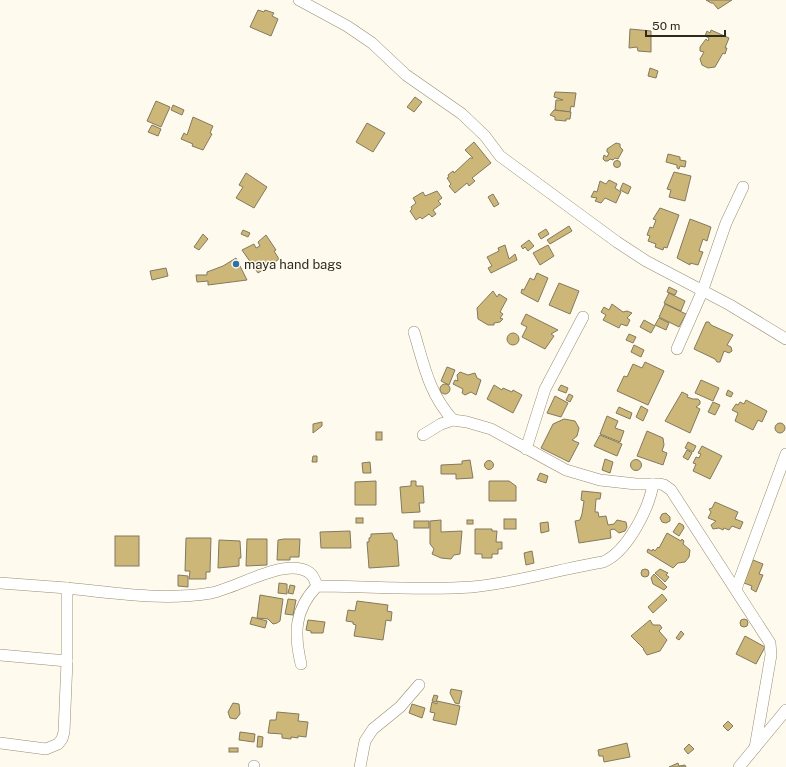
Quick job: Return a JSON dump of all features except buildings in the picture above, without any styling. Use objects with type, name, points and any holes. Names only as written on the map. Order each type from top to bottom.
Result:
[{"type":"street","points":[[299,0],[347,26],[372,43],[406,75],[462,114],[485,136],[500,156],[574,212],[646,261],[702,292],[730,305],[786,339]]},
{"type":"street","points":[[677,349],[702,292],[726,223],[743,187]]},
{"type":"street","points":[[526,449],[545,389],[584,317]]},
{"type":"street","points":[[414,332],[427,377],[436,399],[453,420]]},
{"type":"street","points":[[423,435],[441,424],[453,420],[467,422],[491,429],[566,470],[600,480],[664,485],[671,490],[770,643],[771,655],[755,748]]},
{"type":"street","points":[[736,589],[786,454]]},
{"type":"street","points":[[301,664],[295,631],[310,593],[317,586],[394,588],[470,587],[496,584],[602,562],[610,559],[621,550],[629,538],[646,508],[653,484]]},
{"type":"street","points":[[0,583],[126,594],[194,595],[212,593],[258,577],[288,569],[300,569],[309,572],[315,578],[317,586]]},
{"type":"street","points":[[0,743],[46,749],[53,747],[62,739],[65,714],[67,661],[67,588]]},
{"type":"street","points":[[0,655],[67,661]]},
{"type":"street","points":[[360,767],[365,741],[373,730],[400,706],[419,685]]},
{"type":"street","points":[[739,767],[786,710]]},
{"type":"place","name":"maya hand bags","points":[[236,264]]}]
